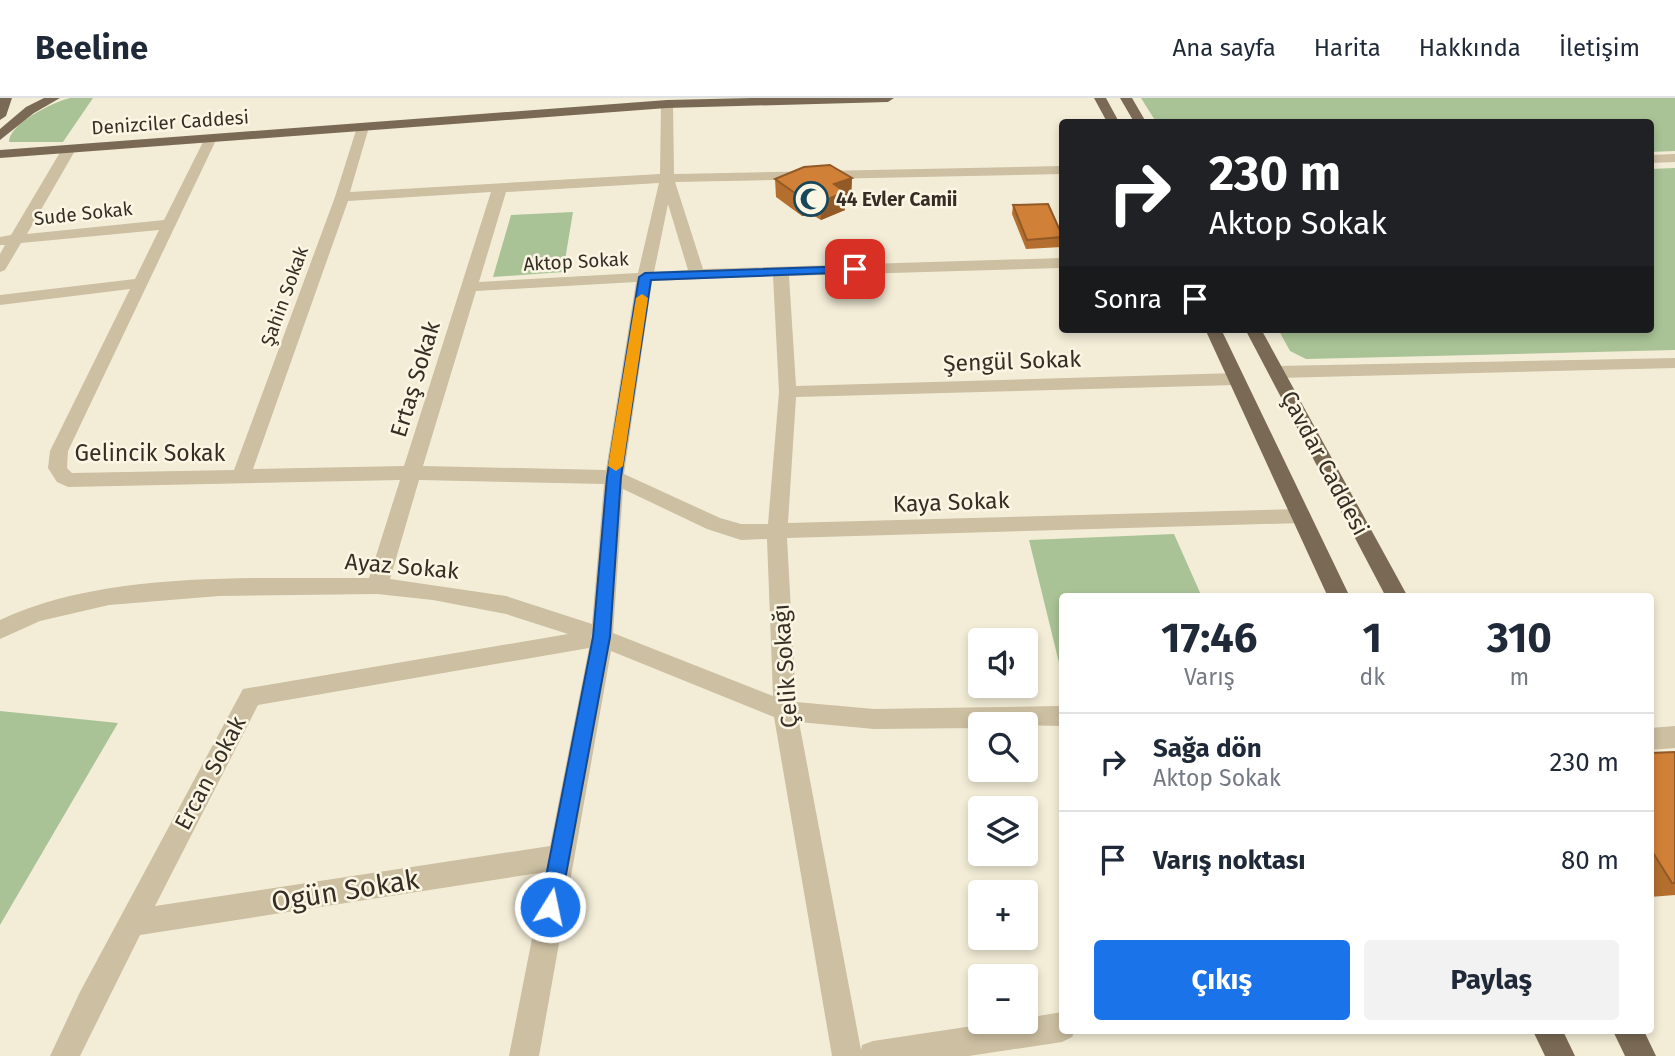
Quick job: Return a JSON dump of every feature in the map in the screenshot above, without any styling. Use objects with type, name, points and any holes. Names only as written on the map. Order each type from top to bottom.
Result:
[{"type":"main road","points":[[0,116],[6,98]]},
{"type":"main road","points":[[0,136],[30,110],[54,98]]},
{"type":"main road","name":"Denizciler Caddesi","points":[[0,154],[686,101],[888,98]]},
{"type":"main road","points":[[1100,98],[1110,119]]},
{"type":"main road","points":[[1115,98],[1137,117]]},
{"type":"main road","points":[[1126,98],[1137,117]]},
{"type":"main road","name":"Çavdar Caddesi","points":[[1215,333],[1337,593]]},
{"type":"main road","name":"Çavdar Caddesi","points":[[1255,333],[1395,593]]},
{"type":"main road","points":[[1549,1034],[1560,1056]]},
{"type":"main road","points":[[1631,1034],[1642,1056]]},
{"type":"street","points":[[524,1056],[602,637],[614,477],[645,277],[667,178],[667,104]]},
{"type":"street","name":"Şahin Sokak","points":[[241,477],[342,197],[363,127]]},
{"type":"street","name":"Gelincik Sokak","points":[[211,138],[59,451],[56,466],[60,475],[68,480],[88,482],[411,473],[614,477]]},
{"type":"street","points":[[0,267],[69,149]]},
{"type":"street","points":[[1654,159],[1675,158]]},
{"type":"street","points":[[342,197],[667,178],[1059,170]]},
{"type":"street","points":[[667,178],[696,274]]},
{"type":"street","name":"Ertaş Sokak","points":[[377,586],[500,187]]},
{"type":"street","name":"Sude Sokak","points":[[0,242],[171,224]]},
{"type":"street","name":"Aktop Sokak","points":[[470,287],[696,274],[1059,263]]},
{"type":"street","name":"Çelik Sokağı","points":[[781,272],[788,392],[777,533],[785,711],[848,1056]]},
{"type":"street","points":[[0,300],[141,283]]},
{"type":"street","points":[[1277,372],[1675,363]]},
{"type":"street","name":"Şengül Sokak","points":[[788,392],[1236,379]]},
{"type":"street","name":"Kaya Sokak","points":[[614,477],[713,524],[741,532],[1301,516]]},
{"type":"street","name":"Ayaz Sokak","points":[[0,630],[36,613],[109,597],[219,588],[377,586],[433,592],[506,605],[555,619],[785,711],[874,719],[1059,716]]},
{"type":"street","name":"Ercan Sokak","points":[[65,1056],[251,696],[602,637]]},
{"type":"street","points":[[1654,739],[1675,737]]},
{"type":"street","name":"Ogün Sokak","points":[[132,923],[559,857]]},
{"type":"street","points":[[873,1056],[1059,1027]]},
{"type":"green space","points":[[70,98],[93,98],[63,142],[9,142],[16,128],[24,121],[53,104]]},
{"type":"green space","points":[[1141,98],[1675,98],[1675,151],[1654,152],[1654,119],[1154,119]]},
{"type":"green space","points":[[1675,168],[1675,350],[1306,359],[1290,351],[1280,333],[1654,333],[1654,169]]},
{"type":"green space","points":[[573,212],[563,272],[493,277],[511,215]]},
{"type":"green space","points":[[1174,534],[1200,593],[1059,593],[1059,663],[1029,540]]},
{"type":"green space","points":[[0,711],[118,723],[0,925]]},
{"type":"building","points":[[830,165],[852,178],[834,184],[845,192],[821,202],[811,195],[802,198],[775,179],[804,167]]},
{"type":"building","points":[[1048,204],[1059,228],[1059,237],[1027,240],[1013,205]]},
{"type":"building","points":[[1675,752],[1675,883],[1672,883],[1654,854],[1654,753]]},
{"type":"slow traffic","points":[[616,466],[642,298]]},
{"type":"place","name":"44 Evler Camii","points":[[811,199]]},
{"type":"route","points":[[550,907],[602,637],[614,477],[645,277],[855,269]]}]
